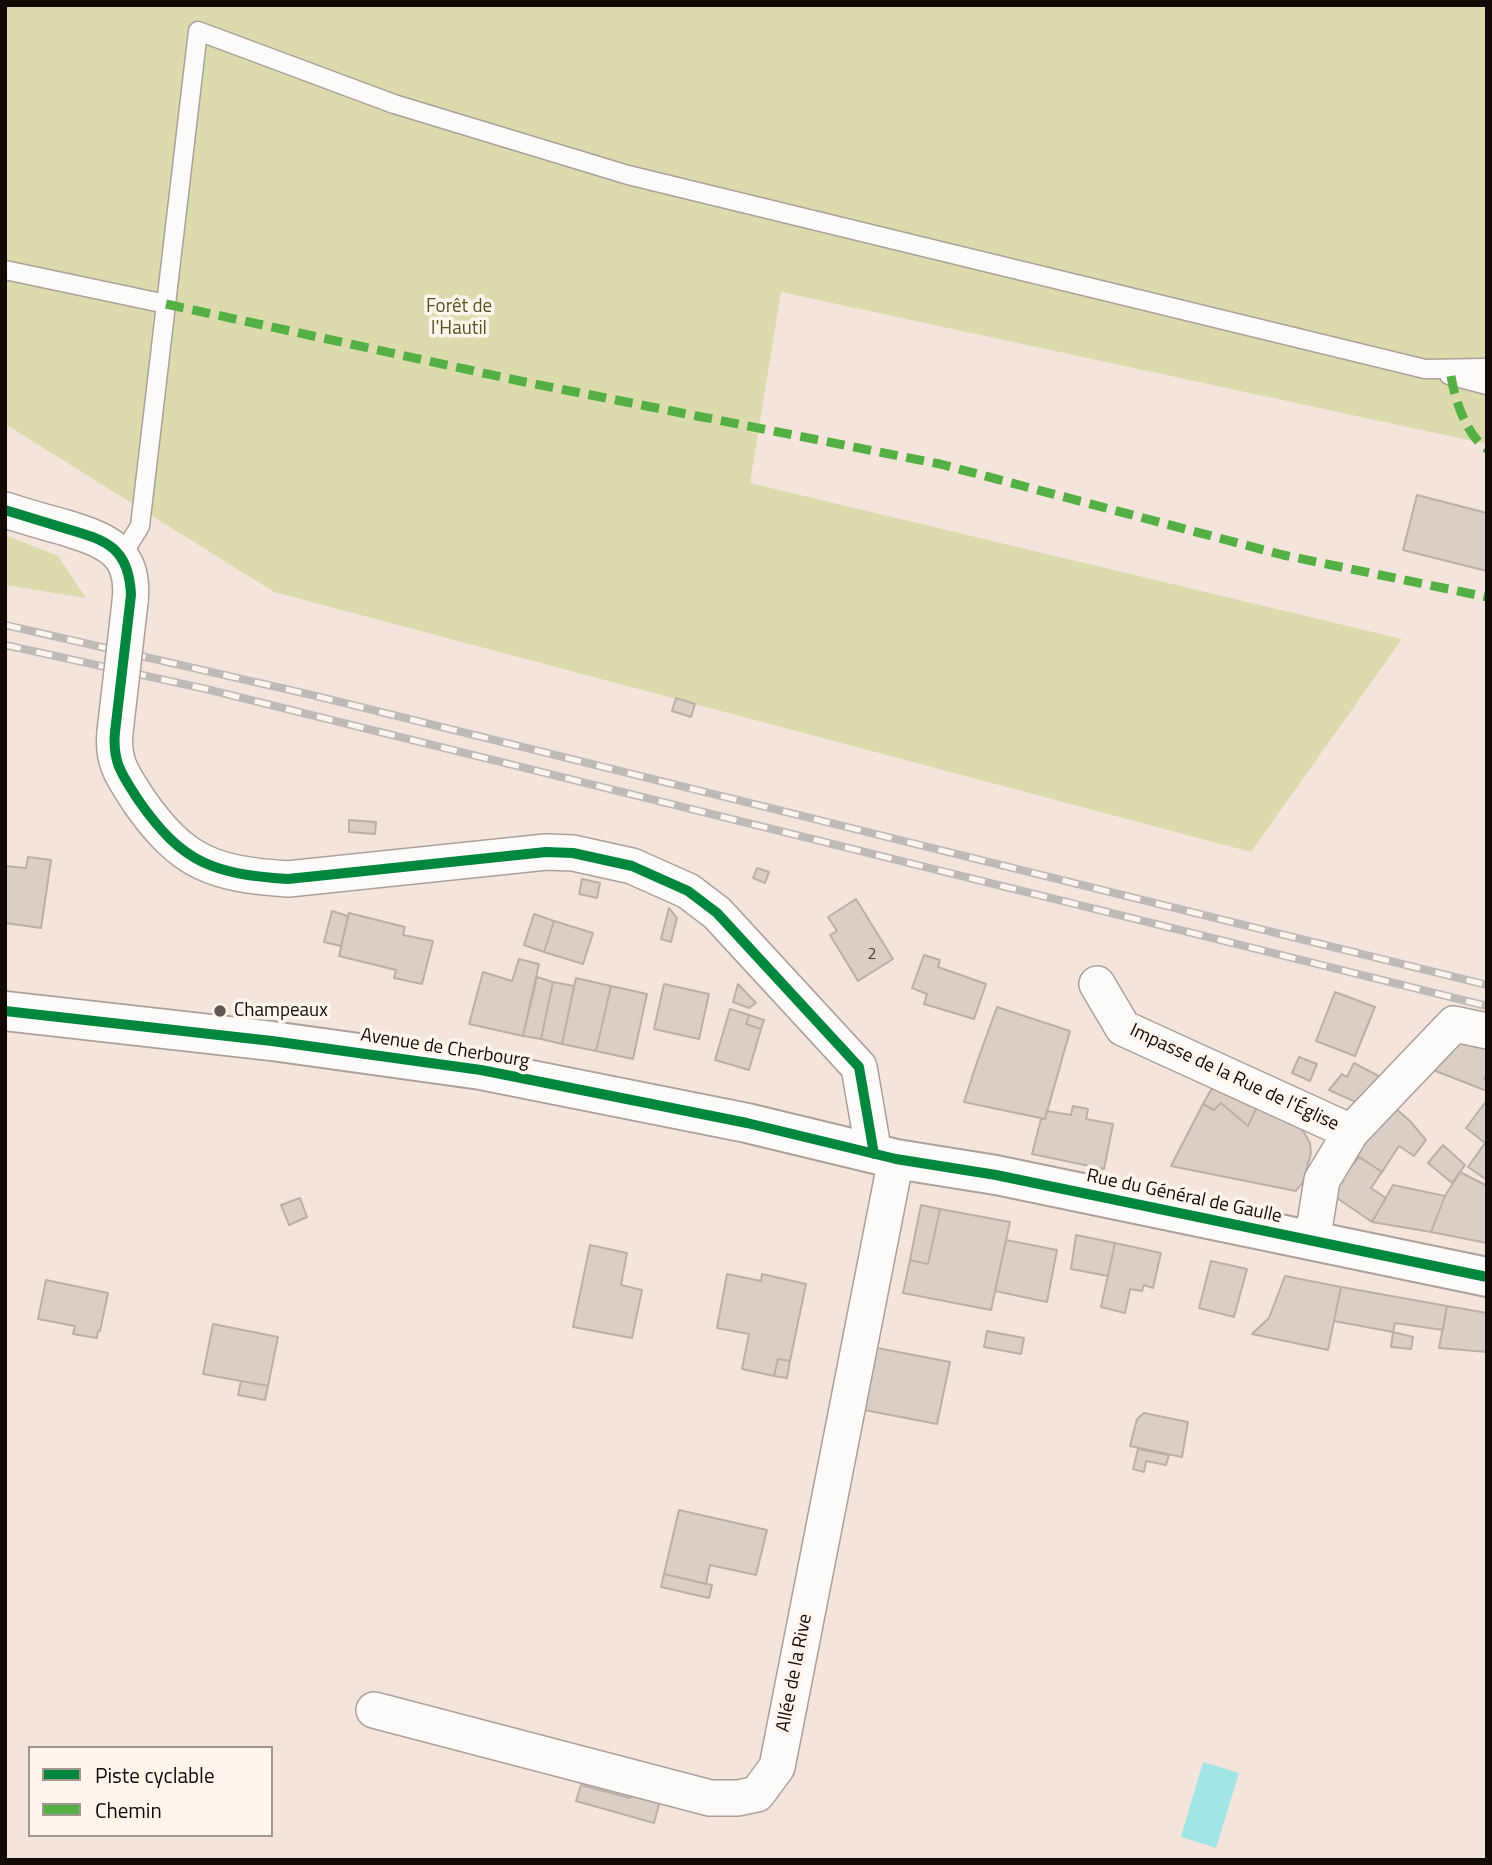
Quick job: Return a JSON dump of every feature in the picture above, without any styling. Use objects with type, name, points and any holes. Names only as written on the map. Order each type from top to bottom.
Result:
[{"type":"main road","name":"Avenue de Cherbourg","points":[[5,1011],[272,1041],[481,1070],[747,1123],[885,1156]]},
{"type":"main road","name":"Rue du Général de Gaulle","points":[[885,1156],[996,1175],[1487,1277]]},
{"type":"street","points":[[5,510],[97,537],[113,547],[121,557],[130,583],[130,603],[114,752],[124,778],[151,818],[183,851],[227,872],[288,879],[560,852],[603,858],[632,866],[688,891],[717,913],[859,1067],[885,1156]]},
{"type":"street","name":"Impasse de la Rue de l'Église","points":[[1097,984],[1123,1028],[1351,1132]]},
{"type":"street","points":[[1312,1241],[1322,1181],[1351,1132],[1454,1024],[1487,1031]]},
{"type":"street","name":"Allée de la Rive","points":[[374,1710],[710,1798],[738,1798],[757,1794],[777,1767],[885,1156]]},
{"type":"lane","points":[[121,557],[140,526],[198,32],[394,104],[628,175],[1487,385]]},
{"type":"lane","points":[[5,270],[166,304]]},
{"type":"lane","points":[[1425,369],[1487,368]]},
{"type":"green space","name":"Forêt de l'Hautil","points":[[5,5],[1487,5],[1487,443],[781,292],[750,483],[1402,639],[1251,852],[274,592],[5,424]]},
{"type":"green space","points":[[5,535],[58,556],[86,598],[5,585]]},
{"type":"water","points":[[1203,1762],[1239,1773],[1216,1848],[1181,1837]]},
{"type":"building","points":[[1417,495],[1487,513],[1487,571],[1403,550]]},
{"type":"building","points":[[676,698],[695,704],[691,717],[672,711]]},
{"type":"building","points":[[349,820],[376,822],[375,834],[349,832]]},
{"type":"building","points":[[28,857],[51,860],[41,928],[5,923],[5,866],[26,868]]},
{"type":"building","points":[[757,868],[769,872],[765,883],[753,878]]},
{"type":"building","points":[[582,879],[600,883],[597,898],[579,894]]},
{"type":"building","points":[[856,899],[893,959],[858,981],[830,935],[837,931],[828,917]]},
{"type":"building","points":[[669,908],[677,918],[671,942],[661,939]]},
{"type":"building","points":[[332,911],[348,916],[341,946],[324,942]]},
{"type":"building","points":[[349,913],[405,927],[403,935],[433,941],[422,984],[394,978],[396,970],[339,956]]},
{"type":"building","points":[[534,914],[554,921],[544,952],[524,945]]},
{"type":"building","points":[[554,921],[593,933],[583,964],[544,952]]},
{"type":"building","points":[[924,955],[940,960],[938,967],[986,984],[974,1019],[924,1004],[927,994],[912,988]]},
{"type":"building","points":[[519,959],[539,964],[523,1036],[469,1024],[483,972],[512,981]]},
{"type":"building","points":[[537,977],[553,982],[541,1039],[523,1036]]},
{"type":"building","points":[[576,978],[611,986],[596,1051],[562,1044]]},
{"type":"building","points":[[553,982],[574,986],[562,1044],[541,1039]]},
{"type":"building","points":[[664,984],[709,994],[699,1039],[654,1029]]},
{"type":"building","points":[[738,984],[756,1003],[749,1008],[733,1002]]},
{"type":"building","points":[[611,986],[647,994],[633,1059],[596,1051]]},
{"type":"building","points":[[1335,992],[1375,1007],[1355,1056],[1316,1041]]},
{"type":"building","points":[[997,1007],[1070,1031],[1045,1119],[964,1102]]},
{"type":"building","points":[[730,1009],[749,1015],[746,1024],[761,1029],[749,1070],[715,1060]]},
{"type":"building","points":[[749,1015],[764,1020],[761,1029],[746,1024]]},
{"type":"building","points":[[1463,1040],[1487,1049],[1487,1074],[1484,1079],[1487,1080],[1487,1091],[1433,1070]]},
{"type":"building","points":[[1299,1057],[1317,1064],[1310,1081],[1292,1073]]},
{"type":"building","points":[[1354,1063],[1386,1080],[1367,1107],[1329,1090],[1342,1074],[1347,1077]]},
{"type":"building","points":[[1212,1088],[1257,1107],[1248,1126],[1221,1103],[1214,1110],[1203,1104]]},
{"type":"building","points":[[1487,1100],[1487,1180],[1468,1167],[1485,1143],[1466,1128]]},
{"type":"building","points":[[1221,1103],[1248,1126],[1257,1107],[1302,1129],[1310,1143],[1311,1153],[1303,1182],[1296,1191],[1171,1166],[1203,1104],[1214,1110]]},
{"type":"building","points":[[1073,1106],[1088,1109],[1086,1119],[1113,1124],[1104,1169],[1032,1154],[1041,1119],[1045,1119],[1047,1111],[1071,1115]]},
{"type":"building","points":[[1394,1107],[1426,1140],[1414,1156],[1399,1146],[1382,1172],[1355,1154]]},
{"type":"building","points":[[1443,1145],[1465,1165],[1452,1183],[1428,1163]]},
{"type":"building","points":[[1359,1157],[1382,1172],[1371,1188],[1386,1198],[1372,1222],[1337,1198],[1333,1187]]},
{"type":"building","points":[[1460,1172],[1487,1186],[1487,1243],[1431,1232],[1445,1196]]},
{"type":"building","points":[[1393,1185],[1445,1196],[1431,1232],[1372,1222]]},
{"type":"building","points":[[300,1198],[307,1217],[289,1225],[281,1205]]},
{"type":"building","points":[[921,1205],[940,1209],[928,1264],[910,1260]]},
{"type":"building","points":[[940,1209],[1010,1222],[991,1310],[903,1293],[910,1260],[928,1264]]},
{"type":"building","points":[[1076,1235],[1115,1243],[1108,1276],[1071,1269]]},
{"type":"building","points":[[1006,1240],[1057,1250],[1047,1302],[995,1291]]},
{"type":"building","points":[[1115,1243],[1161,1253],[1153,1288],[1144,1285],[1142,1291],[1130,1289],[1125,1313],[1101,1307]]},
{"type":"building","points":[[590,1245],[627,1253],[621,1285],[642,1290],[632,1338],[573,1327]]},
{"type":"building","points":[[1211,1261],[1247,1269],[1234,1317],[1199,1308]]},
{"type":"building","points":[[727,1274],[761,1281],[762,1274],[806,1284],[790,1361],[778,1359],[774,1376],[742,1369],[749,1334],[717,1328]]},
{"type":"building","points":[[1285,1276],[1341,1287],[1328,1350],[1252,1334],[1269,1318]]},
{"type":"building","points":[[46,1280],[108,1293],[97,1338],[73,1334],[75,1326],[38,1319]]},
{"type":"building","points":[[1341,1287],[1447,1306],[1443,1330],[1395,1323],[1393,1332],[1334,1321]]},
{"type":"building","points":[[1447,1306],[1487,1313],[1487,1352],[1439,1348]]},
{"type":"building","points":[[213,1324],[278,1337],[268,1386],[203,1374]]},
{"type":"building","points":[[987,1331],[1024,1338],[1021,1354],[984,1347]]},
{"type":"building","points":[[1393,1332],[1413,1337],[1411,1349],[1391,1347]]},
{"type":"building","points":[[872,1347],[950,1362],[937,1424],[859,1409]]},
{"type":"building","points":[[778,1359],[790,1361],[787,1378],[774,1376]]},
{"type":"building","points":[[241,1381],[268,1386],[265,1400],[238,1395]]},
{"type":"building","points":[[1144,1413],[1188,1422],[1182,1457],[1130,1446],[1137,1419]]},
{"type":"building","points":[[1138,1449],[1169,1455],[1166,1465],[1146,1461],[1144,1472],[1133,1469]]},
{"type":"building","points":[[679,1510],[767,1530],[756,1575],[710,1565],[706,1584],[664,1574]]},
{"type":"building","points":[[664,1574],[712,1585],[709,1598],[661,1587]]},
{"type":"building","points":[[581,1785],[630,1798],[632,1794],[660,1801],[654,1823],[576,1801]]},
{"type":"railway","points":[[5,625],[312,695],[1487,985]]},
{"type":"railway","points":[[5,645],[206,689],[1487,1006]]},
{"type":"marked path","points":[[166,304],[525,382],[940,464],[1283,555],[1487,597]]},
{"type":"marked path","points":[[1451,376],[1455,396],[1467,426],[1487,449]]},
{"type":"cycle path","points":[[5,510],[79,532],[103,542],[120,555],[129,579],[131,595],[115,752],[124,776],[139,801],[170,839],[186,852],[220,869],[288,879],[546,852],[573,853],[632,866],[688,891],[717,913],[859,1067],[874,1154]]},
{"type":"cycle path","points":[[5,1011],[272,1041],[481,1070],[747,1123],[896,1159],[996,1175],[1487,1277]]},
{"type":"place","name":"Champeaux","points":[[220,1011]]}]
